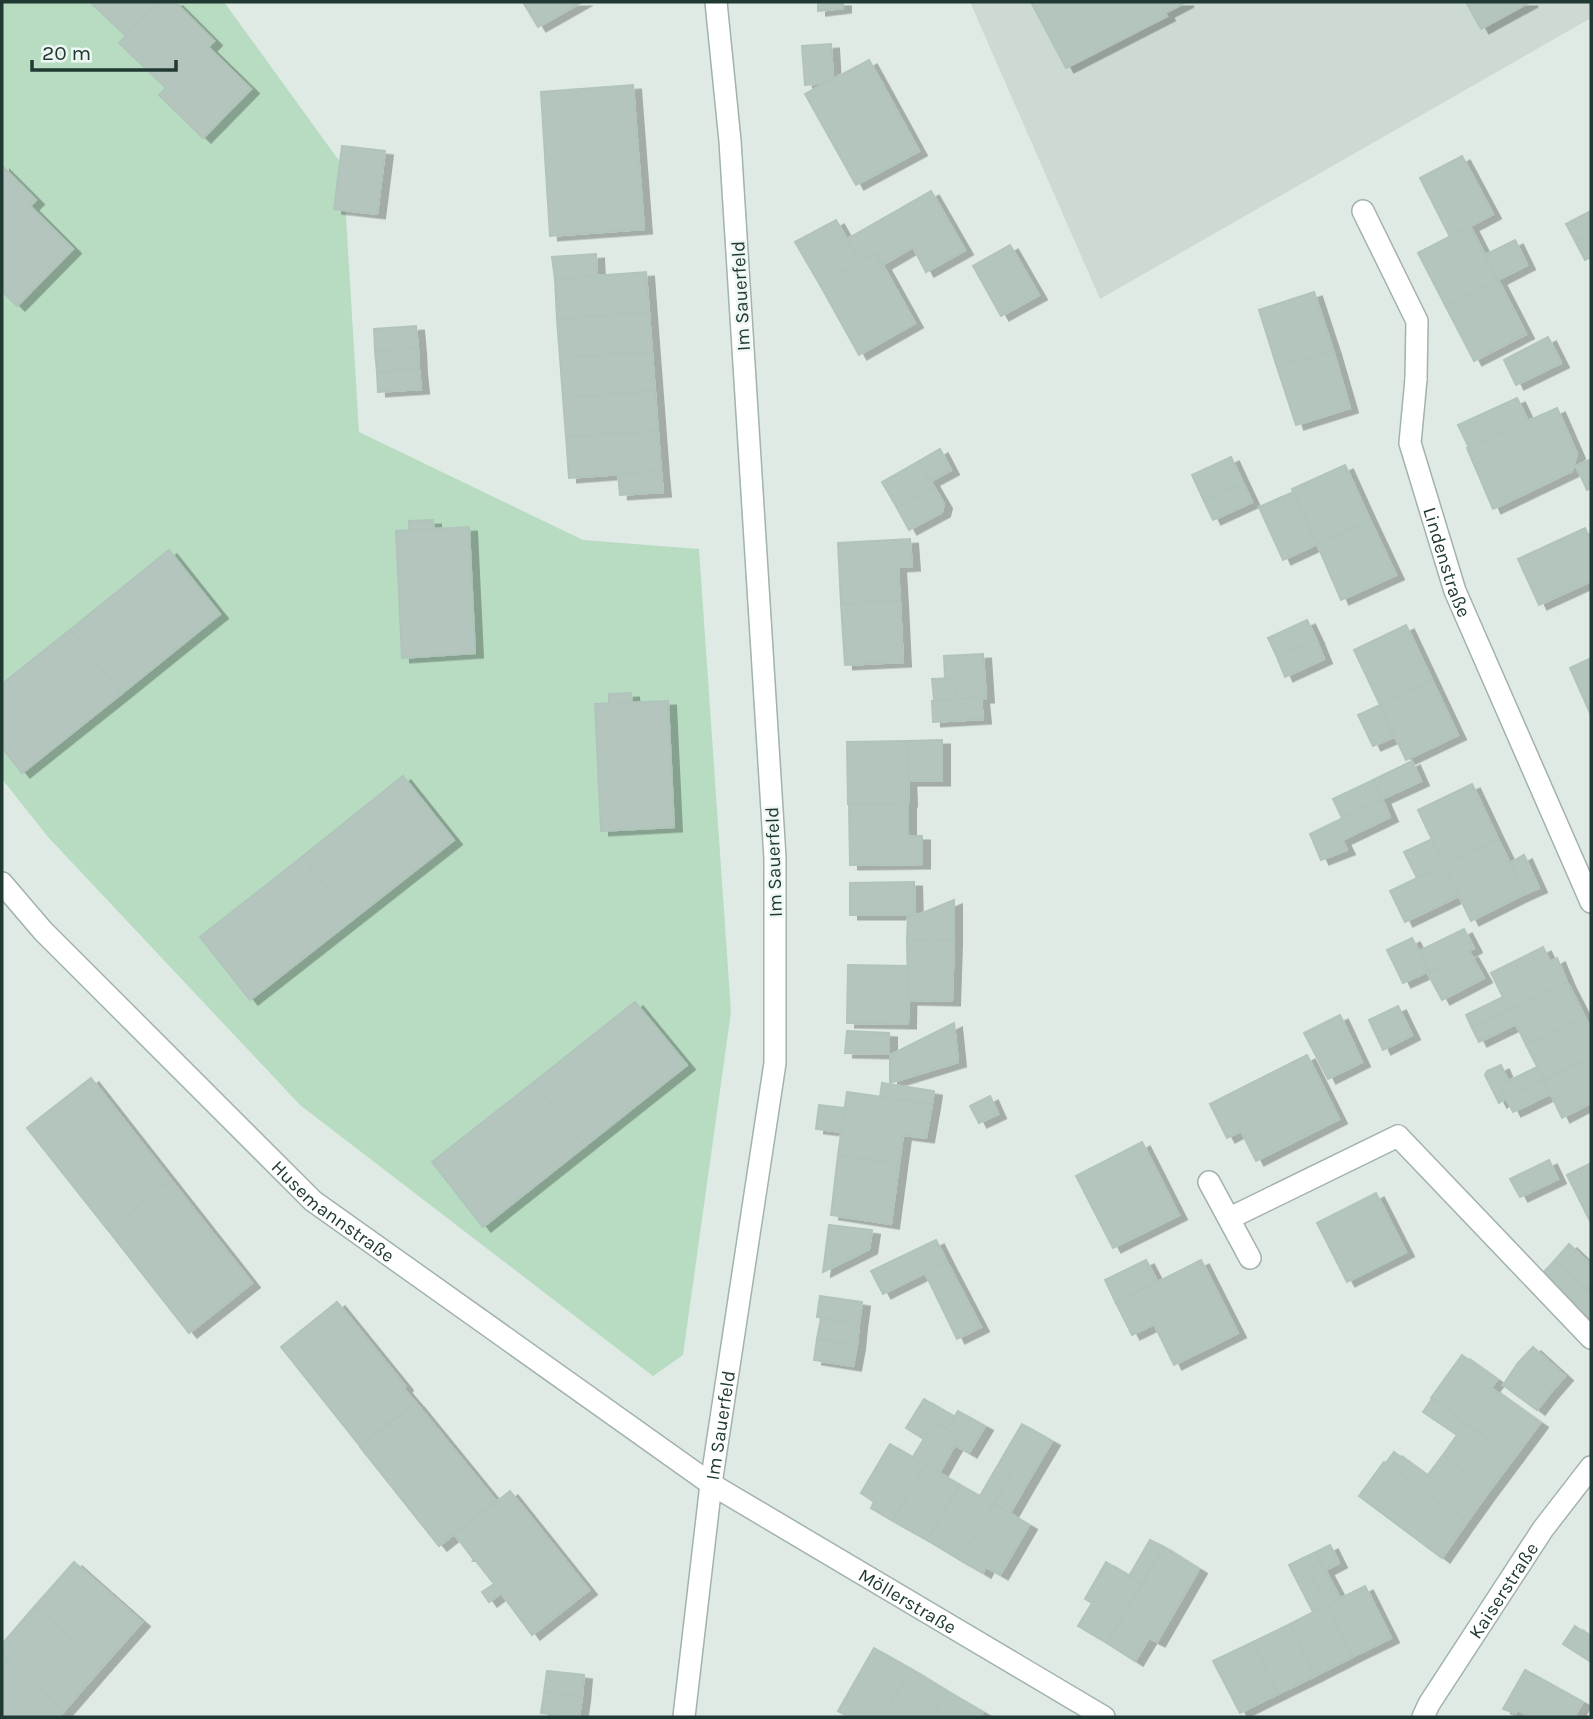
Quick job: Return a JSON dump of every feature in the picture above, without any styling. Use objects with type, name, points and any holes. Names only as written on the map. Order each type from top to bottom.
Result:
[{"type":"street","name":"Im Sauerfeld","points":[[684,1717],[711,1485],[775,1063],[775,858],[730,141],[716,2]]},
{"type":"street","name":"Lindenstraße","points":[[1363,211],[1417,321],[1416,379],[1410,443],[1455,591],[1591,902]]},
{"type":"street","name":"Husemannstraße","points":[[2,883],[43,931],[313,1201],[711,1485]]},
{"type":"street","points":[[1230,1218],[1398,1136],[1591,1338]]},
{"type":"street","points":[[1209,1182],[1250,1258]]},
{"type":"street","name":"Kaiserstraße","points":[[1423,1717],[1543,1529],[1591,1467]]},
{"type":"street","name":"Möllerstraße","points":[[711,1485],[1104,1717]]},
{"type":"shaded area","points":[[970,2],[1591,2],[1591,18],[1100,299]]},
{"type":"green space","points":[[2,2],[224,2],[343,166],[359,432],[583,540],[699,549],[731,1012],[683,1355],[653,1376],[300,1105],[48,837],[2,779]]},
{"type":"building","points":[[90,2],[158,2],[125,35]]},
{"type":"building","points":[[159,2],[175,2],[214,41],[208,47],[251,89],[203,138],[159,95],[166,88],[119,43]]},
{"type":"building","points":[[523,2],[582,2],[538,27]]},
{"type":"building","points":[[818,2],[843,2],[843,8],[818,11]]},
{"type":"building","points":[[1031,2],[1186,2],[1165,13],[1167,16],[1066,68]]},
{"type":"building","points":[[1466,2],[1530,2],[1481,29]]},
{"type":"building","points":[[831,44],[833,79],[827,83],[805,85],[802,46]]},
{"type":"building","points":[[869,60],[919,151],[856,185],[805,94]]},
{"type":"building","points":[[633,85],[644,229],[550,236],[541,92]]},
{"type":"building","points":[[342,146],[385,151],[377,214],[334,209]]},
{"type":"building","points":[[1462,156],[1493,214],[1450,237],[1420,178]]},
{"type":"building","points":[[2,166],[36,200],[30,206],[73,249],[17,306],[2,291]]},
{"type":"building","points":[[931,191],[965,250],[926,272],[913,247],[882,265],[876,253],[860,262],[847,239]]},
{"type":"building","points":[[1591,211],[1591,233],[1575,241],[1566,224]]},
{"type":"building","points":[[836,220],[860,262],[820,285],[795,242]]},
{"type":"building","points":[[1470,226],[1498,280],[1446,307],[1418,253]]},
{"type":"building","points":[[1591,233],[1591,257],[1585,260],[1575,241]]},
{"type":"building","points":[[1515,240],[1527,265],[1498,280],[1485,255]]},
{"type":"building","points":[[1010,245],[1039,295],[1001,316],[973,266]]},
{"type":"building","points":[[876,253],[915,323],[859,355],[820,285]]},
{"type":"building","points":[[596,254],[597,276],[555,279],[552,257]]},
{"type":"building","points":[[646,272],[649,312],[557,319],[555,279]]},
{"type":"building","points":[[1498,280],[1526,334],[1474,361],[1446,307]]},
{"type":"building","points":[[1314,292],[1333,350],[1277,367],[1259,310]]},
{"type":"building","points":[[649,312],[652,352],[560,358],[557,319]]},
{"type":"building","points":[[416,326],[418,348],[375,351],[374,329]]},
{"type":"building","points":[[1548,337],[1561,363],[1516,385],[1504,360]]},
{"type":"building","points":[[418,348],[419,369],[377,372],[375,351]]},
{"type":"building","points":[[1333,350],[1350,408],[1296,425],[1277,367]]},
{"type":"building","points":[[652,352],[655,391],[563,398],[560,358]]},
{"type":"building","points":[[419,369],[421,389],[378,392],[377,372]]},
{"type":"building","points":[[655,391],[658,431],[566,437],[563,398]]},
{"type":"building","points":[[1517,398],[1528,421],[1469,448],[1458,425]]},
{"type":"building","points":[[1557,408],[1577,454],[1572,471],[1493,509],[1467,448]]},
{"type":"building","points":[[658,431],[661,471],[569,478],[566,437]]},
{"type":"building","points":[[940,449],[951,470],[931,481],[919,461]]},
{"type":"building","points":[[1231,457],[1243,483],[1204,501],[1192,475]]},
{"type":"building","points":[[1591,459],[1591,488],[1587,490],[1576,466]]},
{"type":"building","points":[[919,461],[934,487],[897,508],[882,482]]},
{"type":"building","points":[[1345,465],[1370,520],[1317,544],[1292,489]]},
{"type":"building","points":[[661,471],[663,492],[620,495],[618,474]]},
{"type":"building","points":[[1243,483],[1252,502],[1213,520],[1204,501]]},
{"type":"building","points":[[934,487],[944,504],[942,512],[909,530],[897,508]]},
{"type":"building","points":[[1293,492],[1317,544],[1283,560],[1259,507]]},
{"type":"building","points":[[433,520],[434,529],[409,531],[409,521]]},
{"type":"building","points":[[1370,520],[1396,575],[1341,600],[1317,544]]},
{"type":"building","points":[[469,527],[475,653],[402,658],[396,531]]},
{"type":"building","points":[[1585,528],[1591,542],[1591,581],[1539,605],[1518,559]]},
{"type":"building","points":[[910,539],[912,566],[898,567],[900,601],[841,604],[838,543]]},
{"type":"building","points":[[169,550],[220,614],[121,694],[70,630]]},
{"type":"building","points":[[900,601],[903,662],[845,665],[841,604]]},
{"type":"building","points":[[1307,620],[1316,639],[1277,657],[1268,638]]},
{"type":"building","points":[[1406,625],[1432,680],[1380,705],[1354,650]]},
{"type":"building","points":[[70,630],[121,694],[22,773],[2,748],[2,684]]},
{"type":"building","points":[[1316,639],[1324,659],[1285,677],[1277,657]]},
{"type":"building","points":[[983,654],[986,698],[956,699],[954,678],[945,679],[944,656]]},
{"type":"building","points":[[1591,658],[1591,715],[1570,668]]},
{"type":"building","points":[[954,678],[956,699],[934,700],[932,679]]},
{"type":"building","points":[[1432,680],[1458,735],[1406,760],[1380,705]]},
{"type":"building","points":[[631,693],[632,702],[609,704],[609,694]]},
{"type":"building","points":[[981,698],[983,719],[933,722],[932,701]]},
{"type":"building","points":[[668,701],[674,827],[601,831],[595,704]]},
{"type":"building","points":[[1380,705],[1394,737],[1373,746],[1358,715]]},
{"type":"building","points":[[942,740],[942,781],[908,781],[907,741]]},
{"type":"building","points":[[907,741],[909,802],[848,804],[847,742]]},
{"type":"building","points":[[1412,761],[1421,781],[1382,799],[1373,780]]},
{"type":"building","points":[[403,776],[454,840],[352,920],[302,857]]},
{"type":"building","points":[[1373,780],[1382,799],[1342,818],[1333,799]]},
{"type":"building","points":[[1472,784],[1498,839],[1444,865],[1418,810]]},
{"type":"building","points":[[1382,799],[1390,817],[1342,840],[1347,850],[1321,860],[1310,834]]},
{"type":"building","points":[[908,803],[908,836],[922,836],[922,864],[850,865],[849,804]]},
{"type":"building","points":[[1432,839],[1444,865],[1417,878],[1404,852]]},
{"type":"building","points":[[1498,839],[1525,894],[1471,921],[1444,865]]},
{"type":"building","points":[[1524,855],[1539,888],[1525,894],[1510,863]]},
{"type":"building","points":[[302,857],[352,920],[250,1000],[200,937]]},
{"type":"building","points":[[1444,865],[1459,896],[1405,922],[1390,891]]},
{"type":"building","points":[[914,882],[915,915],[850,915],[850,883]]},
{"type":"building","points":[[954,900],[954,940],[907,939],[908,916]]},
{"type":"building","points":[[1464,929],[1474,948],[1429,971],[1419,951]]},
{"type":"building","points":[[1412,938],[1429,971],[1403,983],[1387,950]]},
{"type":"building","points":[[907,939],[954,940],[952,1001],[908,1000]]},
{"type":"building","points":[[1543,947],[1550,962],[1557,958],[1567,982],[1472,1028],[1466,1015],[1503,997],[1491,973]]},
{"type":"building","points":[[1470,953],[1484,978],[1442,1000],[1428,974]]},
{"type":"building","points":[[848,965],[909,966],[908,1024],[847,1023]]},
{"type":"building","points":[[1567,982],[1585,1017],[1526,1045],[1516,1024],[1479,1042],[1472,1028]]},
{"type":"building","points":[[635,1002],[687,1065],[585,1146],[534,1082]]},
{"type":"building","points":[[1398,1006],[1412,1035],[1383,1050],[1369,1020]]},
{"type":"building","points":[[1340,1015],[1362,1062],[1328,1079],[1304,1033]]},
{"type":"building","points":[[1585,1017],[1591,1030],[1591,1057],[1544,1080],[1526,1045]]},
{"type":"building","points":[[954,1023],[958,1062],[890,1083],[890,1055]]},
{"type":"building","points":[[847,1031],[889,1033],[889,1054],[845,1053]]},
{"type":"building","points":[[1307,1055],[1339,1119],[1256,1161],[1241,1131],[1227,1138],[1210,1104]]},
{"type":"building","points":[[1591,1057],[1591,1103],[1562,1118],[1544,1080]]},
{"type":"building","points":[[1501,1065],[1508,1081],[1500,1085],[1506,1098],[1499,1103],[1485,1075],[1487,1071]]},
{"type":"building","points":[[1537,1067],[1544,1080],[1506,1098],[1500,1085]]},
{"type":"building","points":[[91,1078],[171,1180],[108,1230],[27,1128]]},
{"type":"building","points":[[1544,1080],[1550,1094],[1513,1112],[1506,1098]]},
{"type":"building","points":[[534,1082],[585,1146],[483,1227],[432,1162]]},
{"type":"building","points":[[882,1083],[934,1091],[932,1104],[880,1097]]},
{"type":"building","points":[[847,1092],[932,1104],[926,1138],[903,1135],[899,1164],[838,1155]]},
{"type":"building","points":[[990,1096],[998,1114],[979,1123],[970,1106]]},
{"type":"building","points":[[819,1105],[845,1108],[841,1132],[816,1129]]},
{"type":"building","points":[[1142,1142],[1179,1215],[1113,1248],[1076,1176]]},
{"type":"building","points":[[838,1155],[899,1164],[891,1224],[831,1215]]},
{"type":"building","points":[[1549,1160],[1558,1179],[1520,1197],[1510,1179]]},
{"type":"building","points":[[1591,1163],[1591,1223],[1567,1175]]},
{"type":"building","points":[[171,1180],[252,1283],[189,1333],[108,1230]]},
{"type":"building","points":[[1376,1193],[1406,1252],[1347,1282],[1317,1223]]},
{"type":"building","points":[[829,1225],[872,1230],[869,1249],[823,1272]]},
{"type":"building","points":[[936,1240],[947,1262],[883,1294],[871,1271]]},
{"type":"building","points":[[1569,1244],[1591,1265],[1591,1284],[1586,1289],[1555,1260]]},
{"type":"building","points":[[1146,1260],[1157,1281],[1116,1303],[1105,1280]]},
{"type":"building","points":[[1201,1260],[1238,1333],[1174,1365],[1154,1324],[1132,1335],[1116,1303]]},
{"type":"building","points":[[1555,1260],[1586,1289],[1571,1305],[1541,1275]]},
{"type":"building","points":[[947,1262],[981,1327],[957,1339],[925,1273]]},
{"type":"building","points":[[1586,1289],[1591,1294],[1591,1322],[1571,1305]]},
{"type":"building","points":[[820,1296],[862,1302],[859,1324],[817,1317]]},
{"type":"building","points":[[337,1302],[415,1402],[360,1446],[281,1347]]},
{"type":"building","points":[[821,1318],[859,1324],[857,1345],[817,1339]]},
{"type":"building","points":[[817,1339],[857,1345],[853,1366],[814,1360]]},
{"type":"building","points":[[1533,1347],[1565,1376],[1551,1392],[1518,1363]]},
{"type":"building","points":[[1462,1355],[1497,1380],[1491,1388],[1540,1423],[1514,1458],[1431,1398]]},
{"type":"building","points":[[1518,1363],[1551,1392],[1537,1410],[1503,1385]]},
{"type":"building","points":[[924,1399],[955,1417],[947,1429],[934,1422],[924,1439],[906,1428]]},
{"type":"building","points":[[1432,1399],[1514,1458],[1490,1490],[1443,1455],[1457,1435],[1423,1412]]},
{"type":"building","points":[[416,1403],[496,1501],[439,1546],[360,1447]]},
{"type":"building","points":[[958,1411],[985,1426],[969,1453],[955,1445],[960,1436],[947,1429]]},
{"type":"building","points":[[934,1422],[960,1436],[939,1473],[913,1457]]},
{"type":"building","points":[[1022,1424],[1052,1441],[1030,1478],[1001,1460]]},
{"type":"building","points":[[890,1444],[926,1465],[893,1521],[871,1508],[874,1502],[861,1493]]},
{"type":"building","points":[[1394,1452],[1427,1476],[1443,1455],[1490,1490],[1467,1522],[1385,1464]]},
{"type":"building","points":[[1001,1460],[1014,1468],[994,1504],[980,1496]]},
{"type":"building","points":[[1384,1462],[1467,1522],[1442,1558],[1359,1496]]},
{"type":"building","points":[[926,1465],[960,1485],[927,1540],[893,1521]]},
{"type":"building","points":[[1014,1468],[1030,1478],[1010,1513],[994,1504]]},
{"type":"building","points":[[960,1485],[994,1504],[960,1560],[927,1540]]},
{"type":"building","points":[[510,1491],[589,1590],[532,1635],[501,1593],[489,1602],[482,1592],[494,1584],[476,1561],[473,1561],[455,1535]]},
{"type":"building","points":[[994,1504],[1029,1525],[1000,1575],[986,1567],[983,1573],[960,1560]]},
{"type":"building","points":[[1150,1540],[1164,1547],[1142,1583],[1129,1576]]},
{"type":"building","points":[[1330,1545],[1339,1563],[1326,1570],[1316,1552]]},
{"type":"building","points":[[1164,1547],[1199,1569],[1157,1642],[1149,1638],[1135,1661],[1107,1643]]},
{"type":"building","points":[[1316,1552],[1321,1562],[1308,1569],[1303,1558]]},
{"type":"building","points":[[1303,1558],[1308,1569],[1294,1575],[1289,1565]]},
{"type":"building","points":[[74,1562],[142,1622],[103,1666],[35,1606]]},
{"type":"building","points":[[1106,1562],[1142,1583],[1107,1643],[1078,1626],[1092,1603],[1085,1599]]},
{"type":"building","points":[[1321,1562],[1340,1598],[1327,1605],[1308,1569]]},
{"type":"building","points":[[1308,1569],[1327,1605],[1313,1612],[1294,1575]]},
{"type":"building","points":[[1365,1586],[1391,1638],[1352,1657],[1327,1605]]},
{"type":"building","points":[[1327,1605],[1352,1657],[1315,1676],[1290,1624]]},
{"type":"building","points":[[35,1606],[103,1666],[64,1711],[2,1655],[2,1644]]},
{"type":"building","points":[[1290,1624],[1315,1676],[1278,1694],[1253,1642]]},
{"type":"building","points":[[1575,1626],[1591,1637],[1591,1662],[1563,1644]]},
{"type":"building","points":[[1253,1642],[1278,1694],[1240,1713],[1213,1661]]},
{"type":"building","points":[[874,1648],[911,1669],[883,1717],[849,1717],[838,1711]]},
{"type":"building","points":[[2,1655],[64,1711],[58,1717],[2,1717]]},
{"type":"building","points":[[911,1669],[947,1691],[931,1717],[883,1717]]},
{"type":"building","points":[[1525,1670],[1583,1702],[1574,1717],[1531,1717],[1518,1710],[1515,1713],[1503,1709]]},
{"type":"building","points":[[547,1671],[584,1675],[582,1697],[544,1692]]},
{"type":"building","points":[[947,1691],[983,1712],[980,1717],[931,1717]]},
{"type":"building","points":[[544,1692],[582,1697],[579,1717],[541,1713]]}]
